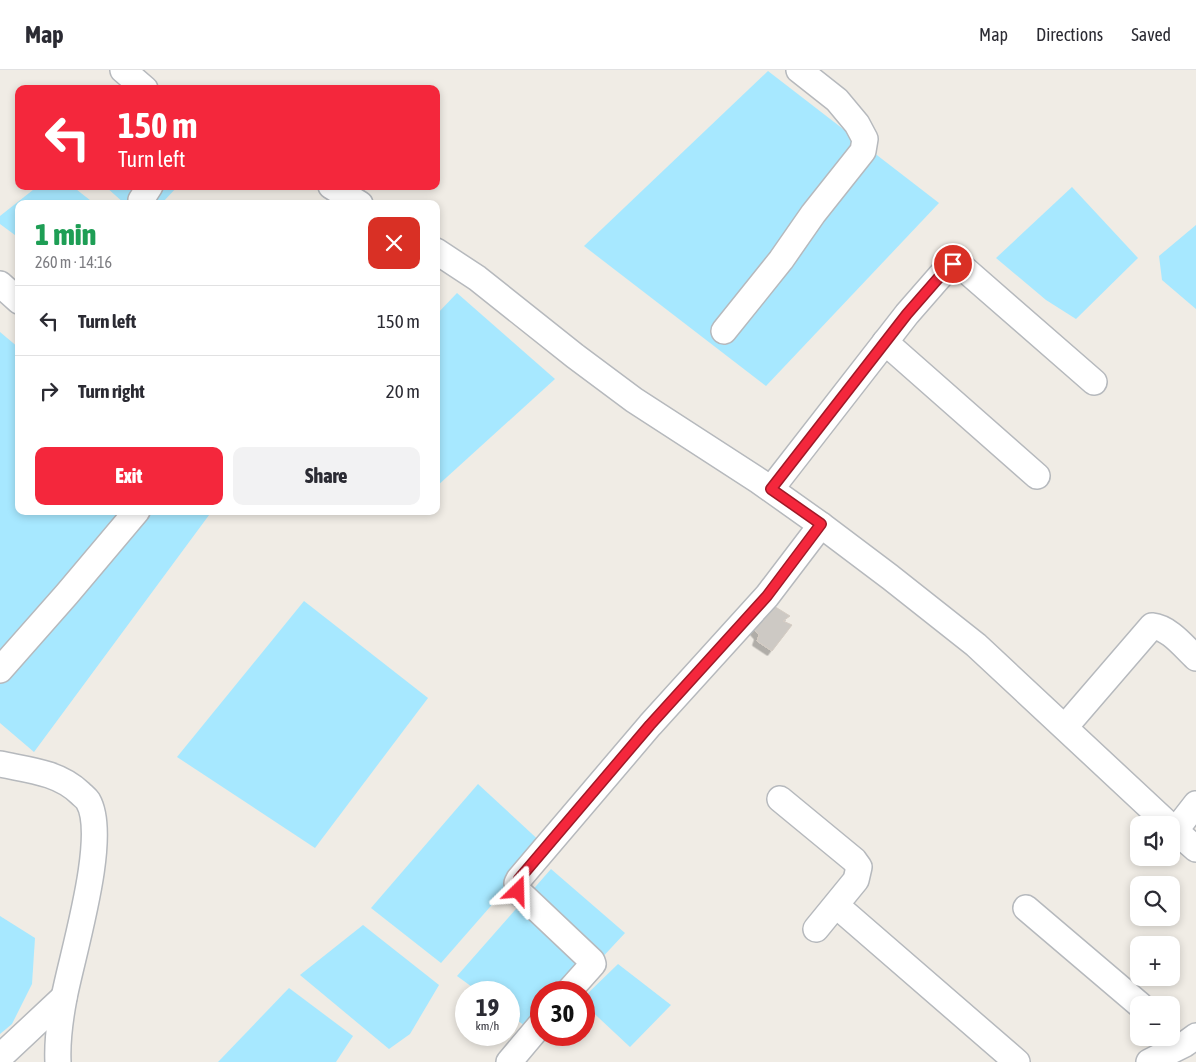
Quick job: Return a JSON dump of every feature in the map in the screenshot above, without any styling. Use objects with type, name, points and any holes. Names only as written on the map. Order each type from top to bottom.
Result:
[{"type":"street","points":[[123,70],[140,85]]},
{"type":"street","points":[[724,331],[862,151],[865,139],[857,124],[837,100],[799,70]]},
{"type":"street","points":[[337,190],[354,200]]},
{"type":"street","points":[[440,254],[477,278],[568,351],[634,400],[771,489],[821,524],[976,645],[1159,816]]},
{"type":"street","points":[[771,489],[907,314],[948,267],[953,264],[961,266],[1094,382]]},
{"type":"street","points":[[0,284],[15,297]]},
{"type":"street","points":[[885,342],[1037,476]]},
{"type":"street","points":[[0,670],[133,515]]},
{"type":"street","points":[[578,981],[593,964],[592,960],[518,891],[517,883],[519,879],[650,725],[767,596],[821,524]]},
{"type":"street","points":[[1065,727],[1152,626],[1169,633],[1196,658]]},
{"type":"street","points":[[0,764],[51,775],[71,784],[88,801],[95,821],[94,852],[83,916],[64,997],[60,1024],[58,1062]]},
{"type":"street","points":[[780,799],[854,860],[859,867],[856,880],[837,906],[816,929]]},
{"type":"street","points":[[1180,820],[1196,804]]},
{"type":"street","points":[[1180,835],[1196,849]]},
{"type":"street","points":[[837,906],[1017,1062]]},
{"type":"street","points":[[1026,908],[1130,996]]},
{"type":"street","points":[[0,1057],[64,997]]},
{"type":"street","points":[[509,1062],[530,1037]]},
{"type":"street","points":[[1150,1062],[1184,1038]]},
{"type":"water","points":[[768,71],[939,203],[766,386],[584,246]]},
{"type":"water","points":[[1072,187],[1138,258],[1076,319],[1046,300],[996,258]]},
{"type":"water","points":[[33,190],[77,190],[90,200],[20,200]]},
{"type":"water","points":[[109,190],[174,190],[165,200],[121,200]]},
{"type":"water","points":[[15,204],[15,235],[0,224],[0,216]]},
{"type":"water","points":[[1196,225],[1196,309],[1162,280],[1159,256]]},
{"type":"water","points":[[457,293],[555,379],[440,483],[440,311]]},
{"type":"water","points":[[0,332],[15,345],[15,515],[209,515],[34,752],[0,723]]},
{"type":"water","points":[[304,601],[428,698],[315,848],[177,757]]},
{"type":"water","points":[[478,784],[544,845],[441,963],[371,908]]},
{"type":"water","points":[[551,869],[625,933],[580,981],[530,981],[530,1030],[520,1022],[520,981],[464,981],[457,976]]},
{"type":"water","points":[[0,916],[35,938],[32,984],[12,1024],[0,1034]]},
{"type":"water","points":[[363,925],[439,985],[410,1034],[389,1049],[300,975]]},
{"type":"water","points":[[618,964],[671,1005],[630,1047],[595,1014],[595,986]]},
{"type":"water","points":[[289,988],[353,1036],[336,1062],[218,1062]]},
{"type":"building","points":[[769,603],[790,616],[783,621],[792,625],[772,651],[757,641],[759,635],[752,627]]},
{"type":"route","points":[[518,891],[517,883],[519,879],[650,725],[767,596],[821,524],[771,489],[907,314],[948,267],[953,264]]}]
